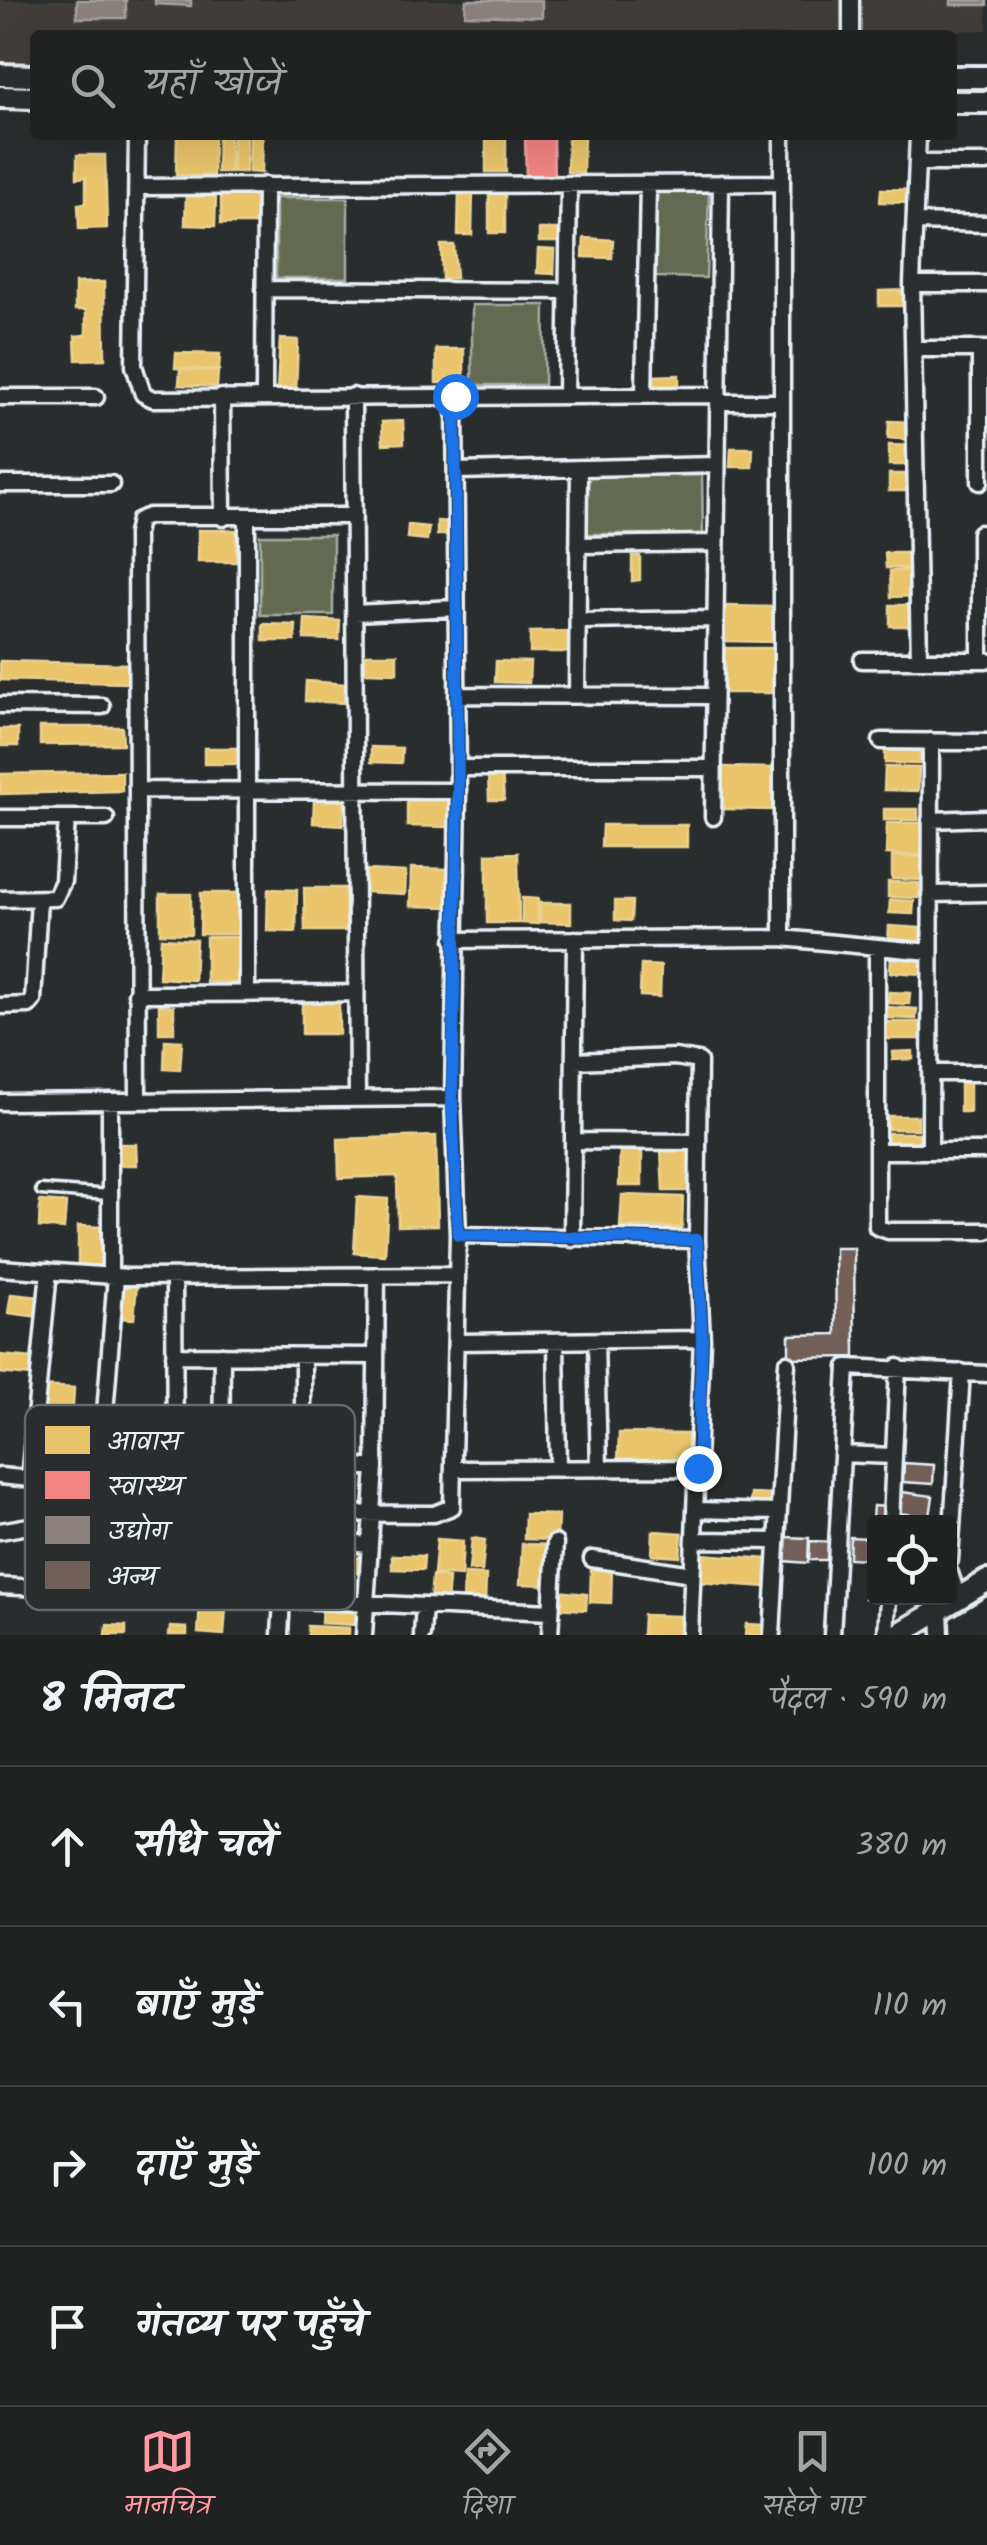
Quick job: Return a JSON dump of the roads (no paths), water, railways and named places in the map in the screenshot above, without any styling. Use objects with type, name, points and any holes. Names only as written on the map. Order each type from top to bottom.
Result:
[{"type":"street","points":[[850,30],[851,0]]},
{"type":"street","points":[[0,76],[30,76]]},
{"type":"street","points":[[957,77],[987,77]]},
{"type":"street","points":[[0,98],[30,98]]},
{"type":"street","points":[[957,102],[987,102]]},
{"type":"street","points":[[137,140],[134,366],[143,394],[153,399],[644,395],[782,402]]},
{"type":"street","points":[[782,140],[782,938]]},
{"type":"street","points":[[918,140],[918,222],[912,284],[919,660]]},
{"type":"street","points":[[918,163],[987,163]]},
{"type":"street","points":[[713,817],[721,183]]},
{"type":"street","points":[[136,187],[782,183]]},
{"type":"street","points":[[566,396],[569,184]]},
{"type":"street","points":[[644,395],[648,184]]},
{"type":"street","points":[[264,397],[265,186]]},
{"type":"street","points":[[918,222],[987,224]]},
{"type":"street","points":[[912,284],[987,284]]},
{"type":"street","points":[[264,289],[568,290]]},
{"type":"street","points":[[914,349],[984,349],[980,482]]},
{"type":"street","points":[[0,396],[96,397]]},
{"type":"street","points":[[353,396],[357,1098]]},
{"type":"street","points":[[355,1514],[445,1513],[455,1498],[455,396]]},
{"type":"street","points":[[222,397],[223,518]]},
{"type":"street","points":[[456,471],[717,465]]},
{"type":"street","points":[[577,696],[578,468]]},
{"type":"street","points":[[0,484],[111,484]]},
{"type":"street","points":[[138,1100],[136,534],[140,520],[148,516],[354,516]]},
{"type":"street","points":[[247,518],[247,994]]},
{"type":"street","points":[[862,660],[984,660],[980,533]]},
{"type":"street","points":[[578,545],[716,543]]},
{"type":"street","points":[[354,612],[456,608]]},
{"type":"street","points":[[578,621],[715,619]]},
{"type":"street","points":[[457,695],[714,696]]},
{"type":"street","points":[[0,705],[102,706]]},
{"type":"street","points":[[882,740],[987,742]]},
{"type":"street","points":[[930,741],[930,1152]]},
{"type":"street","points":[[458,768],[713,768]]},
{"type":"street","points":[[138,790],[458,791]]},
{"type":"street","points":[[0,818],[106,818]]},
{"type":"street","points":[[0,899],[55,898],[61,890],[67,818]]},
{"type":"street","points":[[930,820],[987,818]]},
{"type":"street","points":[[930,894],[987,893]]},
{"type":"street","points":[[0,1006],[29,1005],[33,1000],[39,900]]},
{"type":"street","points":[[572,1239],[575,938]]},
{"type":"street","points":[[454,940],[782,938],[930,952]]},
{"type":"street","points":[[877,947],[877,1227],[888,1231],[987,1231]]},
{"type":"street","points":[[136,994],[356,993]]},
{"type":"street","points":[[575,1061],[675,1057],[699,1062],[697,1240],[702,1339],[690,1635]]},
{"type":"street","points":[[930,1073],[987,1073]]},
{"type":"street","points":[[0,1102],[452,1098]]},
{"type":"street","points":[[105,1405],[113,1276],[110,1101]]},
{"type":"street","points":[[574,1140],[698,1142]]},
{"type":"street","points":[[877,1151],[987,1152]]},
{"type":"street","points":[[458,1235],[697,1240]]},
{"type":"street","points":[[0,1268],[174,1278],[457,1275]]},
{"type":"street","points":[[36,1405],[49,1271]]},
{"type":"street","points":[[364,1635],[375,1468],[377,1275]]},
{"type":"street","points":[[174,1278],[174,1405]]},
{"type":"street","points":[[457,1342],[702,1339]]},
{"type":"street","points":[[556,1341],[558,1469]]},
{"type":"street","points":[[596,1341],[599,1468]]},
{"type":"street","points":[[174,1354],[374,1356]]},
{"type":"street","points":[[222,1355],[222,1405]]},
{"type":"street","points":[[303,1356],[303,1405]]},
{"type":"street","points":[[772,1635],[787,1363]]},
{"type":"street","points":[[832,1635],[847,1367],[987,1374]]},
{"type":"street","points":[[891,1515],[898,1367]]},
{"type":"street","points":[[953,1515],[962,1372]]},
{"type":"street","points":[[842,1454],[894,1456]]},
{"type":"street","points":[[355,1468],[375,1468]]},
{"type":"street","points":[[454,1469],[698,1468]]},
{"type":"street","points":[[0,1476],[25,1479]]},
{"type":"street","points":[[697,1510],[777,1512]]},
{"type":"street","points":[[0,1531],[25,1527]]},
{"type":"street","points":[[696,1540],[776,1541]]},
{"type":"street","points":[[550,1635],[554,1543]]},
{"type":"street","points":[[355,1544],[370,1545]]},
{"type":"street","points":[[592,1559],[692,1574]]},
{"type":"street","points":[[957,1599],[987,1581]]},
{"type":"street","points":[[0,1586],[25,1587]]},
{"type":"street","points":[[355,1603],[552,1612]]},
{"type":"street","points":[[886,1635],[888,1605]]},
{"type":"street","points":[[897,1635],[947,1605]]},
{"type":"street","points":[[941,1635],[949,1605]]},
{"type":"street","points":[[422,1635],[424,1606]]},
{"type":"street","points":[[280,1635],[281,1610]]},
{"type":"lane","points":[[41,1190],[110,1196]]}]
